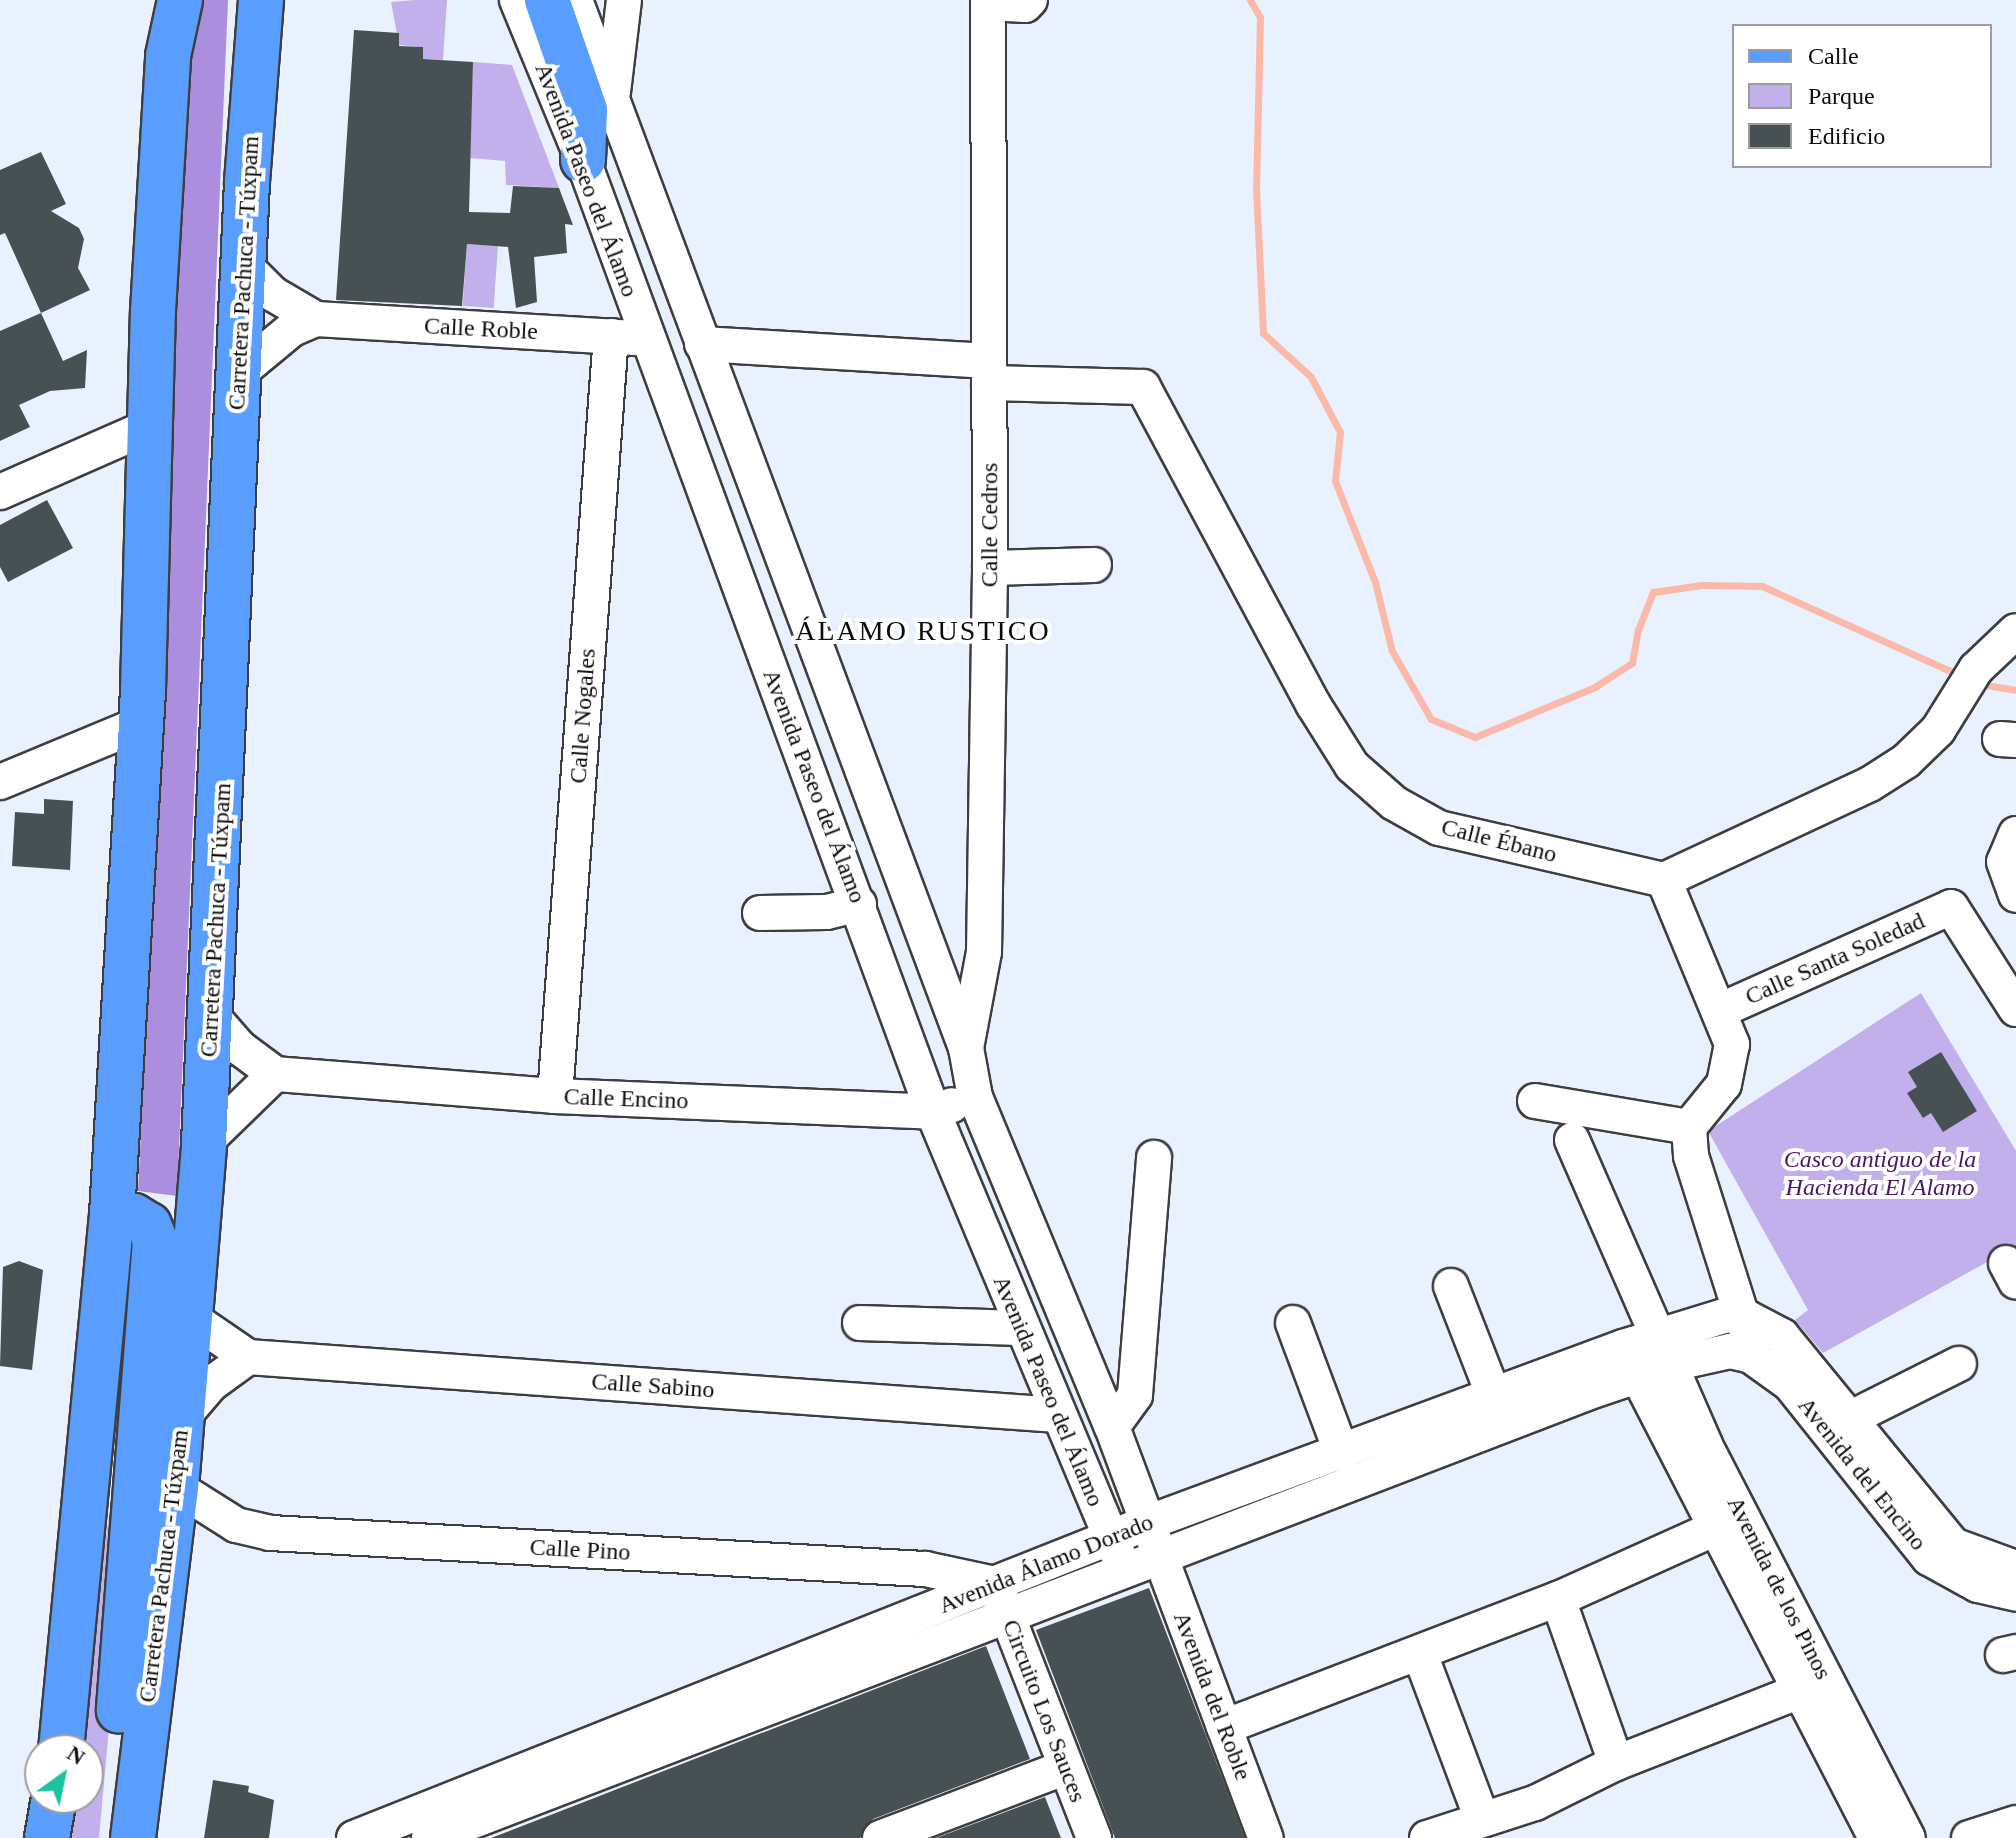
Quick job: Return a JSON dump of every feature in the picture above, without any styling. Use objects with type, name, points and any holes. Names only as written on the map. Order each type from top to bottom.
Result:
[{"type":"main road","points":[[63,1734],[112,1214],[140,724],[148,427],[168,56],[180,0]]},
{"type":"main road","name":"Carretera Pachuca - Túxpam","points":[[142,1826],[176,1487],[204,1143],[244,265],[261,0]]},
{"type":"main road","points":[[547,0],[597,98],[586,124],[583,160]]},
{"type":"main road","points":[[112,1214],[134,1216],[149,1225],[155,1240],[118,1716],[120,1760],[142,1826]]},
{"type":"main road","points":[[47,1838],[51,1814]]},
{"type":"street","points":[[161,0],[168,56]]},
{"type":"street","name":"Avenida Paseo del Álamo","points":[[517,0],[583,160],[933,1112],[1020,1328],[1118,1554]]},
{"type":"street","name":"Avenida Paseo del Álamo","points":[[575,0],[597,98],[702,344],[966,1048],[975,1097],[1112,1427],[1153,1539]]},
{"type":"street","points":[[597,98],[624,0]]},
{"type":"street","points":[[988,1],[1025,5],[1030,0]]},
{"type":"street","name":"Calle Cedros","points":[[966,1048],[984,952],[990,568],[988,1]]},
{"type":"street","name":"Calle Roble","points":[[244,265],[273,294],[316,319],[647,339]]},
{"type":"street","points":[[239,373],[292,329],[316,319]]},
{"type":"street","name":"Calle Nogales","points":[[555,1096],[611,336]]},
{"type":"street","points":[[702,344],[989,372]]},
{"type":"street","name":"Calle Ébano","points":[[989,372],[1143,387],[1313,704],[1352,766],[1394,803],[1439,828],[1664,880]]},
{"type":"street","points":[[0,492],[148,427]]},
{"type":"street","points":[[990,568],[1094,565]]},
{"type":"street","points":[[1751,1356],[1746,1317],[1691,1156],[1689,1127],[1724,1084],[1731,1065],[1732,1044],[1664,880],[1870,784],[1917,751],[1976,669],[2016,631]]},
{"type":"street","points":[[0,782],[140,724]]},
{"type":"street","points":[[2013,838],[2004,862],[2016,895]]},
{"type":"street","points":[[760,913],[827,912],[859,904]]},
{"type":"street","name":"Calle Santa Soledad","points":[[1719,1011],[1951,907],[2016,1009]]},
{"type":"street","points":[[204,1143],[275,1074],[240,1048],[212,1016]]},
{"type":"street","name":"Calle Encino","points":[[275,1074],[555,1096],[933,1112],[975,1097]]},
{"type":"street","points":[[1535,1101],[1689,1127]]},
{"type":"street","name":"Avenida de los Pinos","points":[[1572,1140],[1666,1349],[1772,1605],[1800,1691],[1876,1838]]},
{"type":"street","points":[[1112,1427],[1135,1395],[1154,1158]]},
{"type":"street","points":[[1451,1286],[1493,1394]]},
{"type":"street","name":"Avenida Álamo Dorado","points":[[1153,1539],[1666,1349],[1706,1319],[1746,1317]]},
{"type":"street","name":"Avenida del Encino","points":[[1746,1317],[1782,1336],[1953,1545],[2016,1568]]},
{"type":"street","points":[[182,1418],[211,1384],[248,1357],[191,1318]]},
{"type":"street","points":[[860,1323],[1020,1328]]},
{"type":"street","points":[[1293,1323],[1342,1454]]},
{"type":"street","name":"Avenida Álamo Dorado","points":[[1666,1349],[1730,1351],[1751,1356]]},
{"type":"street","name":"Avenida del Encino","points":[[1751,1356],[1790,1384],[1929,1558],[1978,1585],[2016,1594]]},
{"type":"street","name":"Calle Sabino","points":[[248,1357],[1058,1415]]},
{"type":"street","name":"Avenida Álamo Dorado","points":[[354,1838],[422,1831],[1118,1554],[1342,1454],[1493,1394],[1630,1361]]},
{"type":"street","name":"Avenida de los Pinos","points":[[1630,1361],[1716,1528],[1772,1605],[1908,1838]]},
{"type":"street","points":[[1849,1419],[1959,1364]]},
{"type":"street","name":"Calle Pino","points":[[176,1487],[236,1525],[270,1533],[925,1569],[1001,1599]]},
{"type":"street","points":[[1224,1727],[1558,1599],[1716,1528]]},
{"type":"street","name":"Avenida del Roble","points":[[1153,1539],[1266,1838]]},
{"type":"street","name":"Circuito Los Sauces","points":[[1001,1599],[1094,1838]]},
{"type":"street","points":[[1558,1599],[1616,1763]]},
{"type":"street","points":[[1420,1654],[1482,1819]]},
{"type":"street","points":[[1427,1838],[1535,1803],[1616,1763],[1800,1691]]},
{"type":"street","points":[[880,1838],[1066,1767]]},
{"type":"street","points":[[1969,1838],[2016,1823]]},
{"type":"green space","points":[[447,0],[443,60],[423,59],[422,47],[399,45],[391,2]]},
{"type":"green space","points":[[473,62],[512,65],[559,188],[506,185],[505,161],[470,158]]},
{"type":"green space","points":[[467,244],[498,246],[494,308],[463,306]]},
{"type":"green space","name":"Casco antiguo de la Hacienda El Alamo","points":[[1921,993],[2016,1151],[2016,1246],[1823,1353],[1795,1320],[1808,1310],[1708,1131]]},
{"type":"green space","points":[[132,1244],[143,1247],[132,1475],[104,1783],[104,1734],[79,1734],[115,1472]]},
{"type":"green space","points":[[67,1814],[101,1814],[99,1838],[63,1838]]},
{"type":"shaded area","points":[[190,0],[228,0],[177,1196],[138,1191],[164,656],[165,458]]},
{"type":"building","points":[[354,30],[399,33],[399,46],[423,47],[423,59],[473,62],[469,212],[510,213],[513,186],[559,188],[573,225],[565,224],[567,253],[534,257],[537,302],[516,308],[508,247],[467,244],[462,306],[336,300]]},
{"type":"building","points":[[41,152],[66,204],[51,211],[79,228],[84,239],[78,268],[90,290],[41,313],[5,233],[0,235],[0,170]]},
{"type":"building","points":[[41,313],[63,361],[87,350],[85,388],[50,391],[19,405],[30,427],[0,441],[0,331]]},
{"type":"building","points":[[47,500],[73,548],[8,582],[0,567],[0,525]]},
{"type":"building","points":[[44,799],[73,801],[70,870],[12,866],[15,812],[44,814]]},
{"type":"building","points":[[1941,1052],[1977,1111],[1943,1132],[1931,1113],[1923,1118],[1907,1093],[1917,1087],[1908,1072]]},
{"type":"building","points":[[19,1261],[43,1270],[32,1370],[0,1366],[3,1267]]},
{"type":"building","points":[[1149,1588],[1245,1838],[1115,1838],[1036,1630]]},
{"type":"building","points":[[986,1646],[1030,1759],[873,1819],[860,1838],[491,1838]]},
{"type":"building","points":[[213,1780],[249,1786],[248,1792],[274,1800],[269,1838],[204,1838]]},
{"type":"building","points":[[1045,1797],[1061,1838],[936,1838]]},
{"type":"waterway","points":[[1250,0],[1260,17],[1256,189],[1263,333],[1311,377],[1340,432],[1335,481],[1375,582],[1392,651],[1431,719],[1475,737],[1593,688],[1632,663],[1638,630],[1653,592],[1701,585],[1762,586],[1961,676]]},
{"type":"waterway","points":[[1979,684],[2016,690]]},
{"type":"district","name":"ÁLAMO RUSTICO","points":[[923,631]]}]
